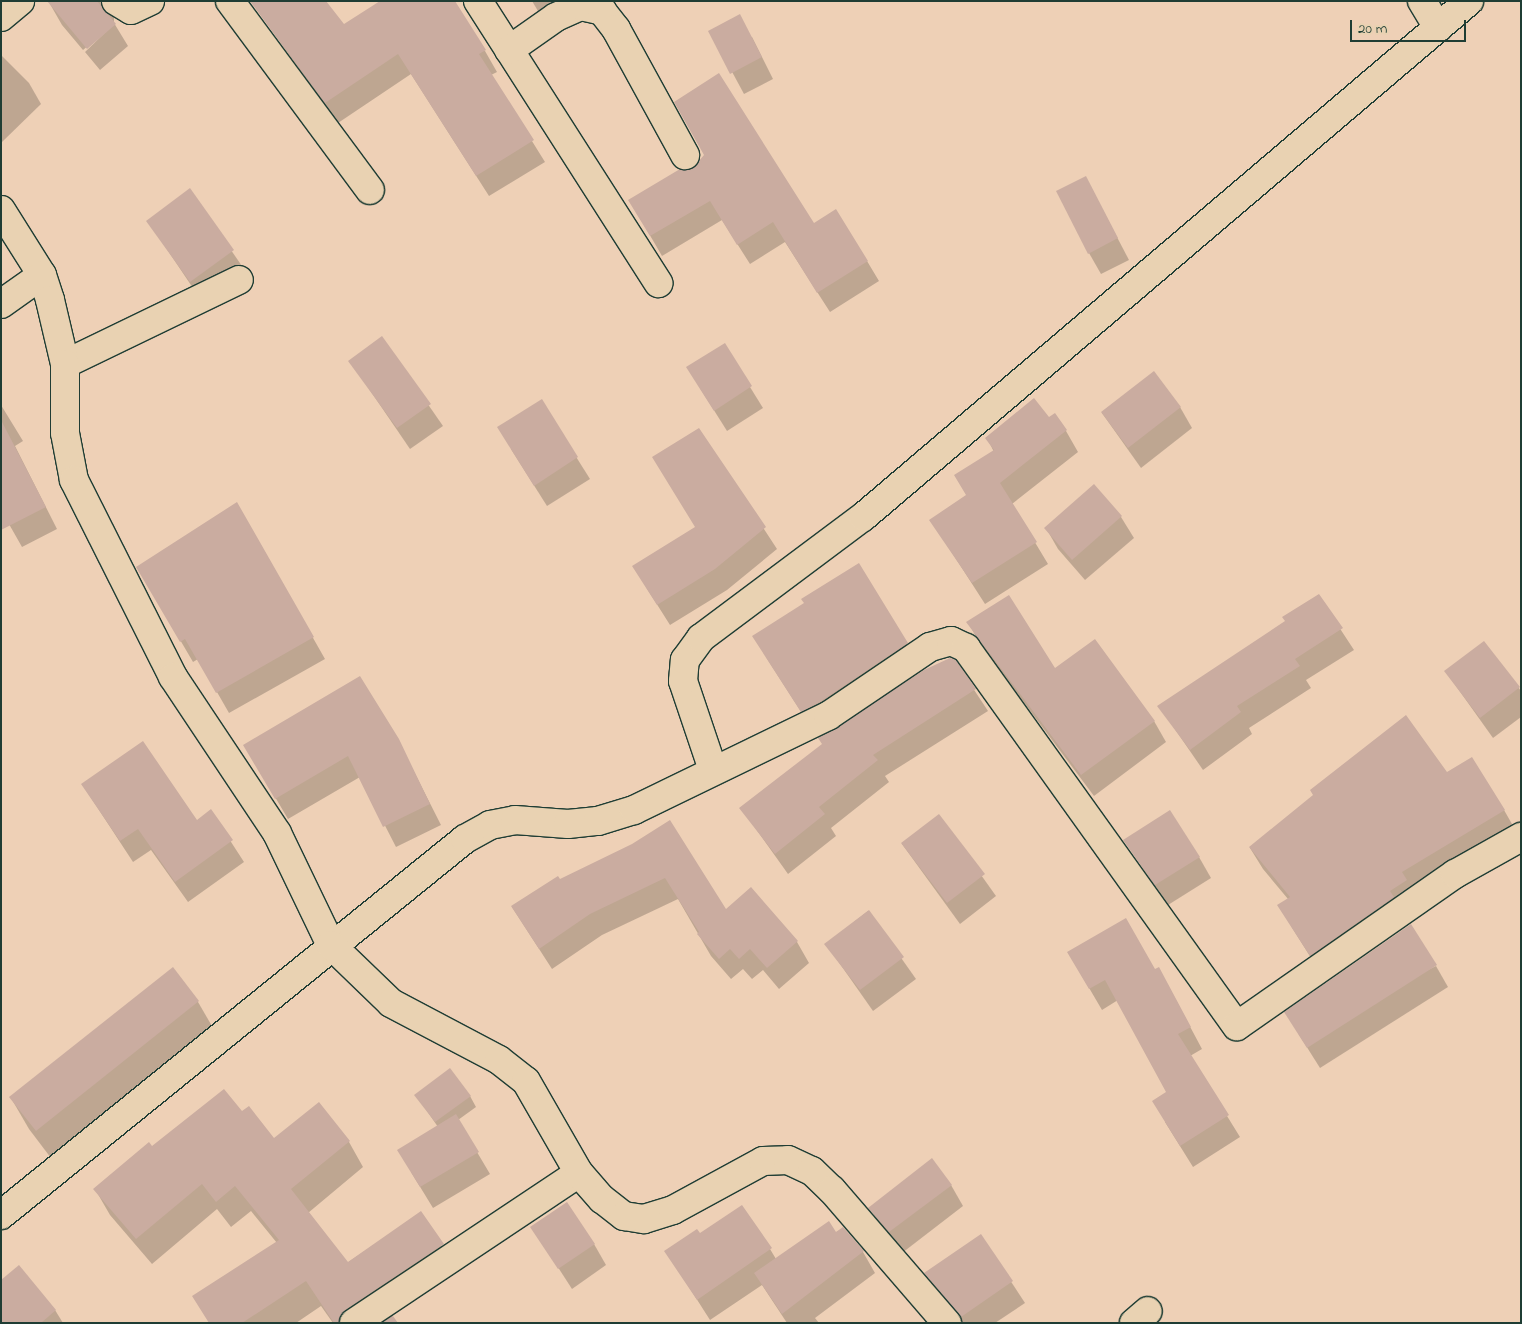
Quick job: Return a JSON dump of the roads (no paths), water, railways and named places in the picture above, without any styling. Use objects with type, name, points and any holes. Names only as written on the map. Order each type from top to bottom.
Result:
[{"type":"street","points":[[1,17],[20,1]]},
{"type":"street","points":[[116,1],[131,10],[150,1]]},
{"type":"street","points":[[230,1],[370,190]]},
{"type":"street","points":[[478,1],[658,283]]},
{"type":"street","points":[[1422,1],[1438,28]]},
{"type":"street","points":[[713,770],[684,681],[686,660],[701,638],[863,517],[1469,1]]},
{"type":"street","points":[[509,50],[556,17],[581,6],[602,11],[616,29],[685,156]]},
{"type":"street","points":[[1,210],[42,275],[65,364],[65,433],[74,480],[173,677],[276,833],[331,945],[391,1003],[499,1060],[526,1081],[579,1173],[602,1199],[624,1216],[644,1219],[694,1201],[726,1179],[763,1161],[788,1160],[812,1171],[832,1190],[947,1323]]},
{"type":"street","points":[[1,304],[42,275]]},
{"type":"street","points":[[65,364],[239,280]]},
{"type":"street","points":[[1,1215],[331,945],[465,839],[490,825],[516,820],[568,824],[598,821],[634,810],[713,770],[828,716],[930,647],[951,641],[966,648],[1237,1026],[1455,874],[1521,836]]},
{"type":"street","points":[[354,1323],[579,1173]]}]
